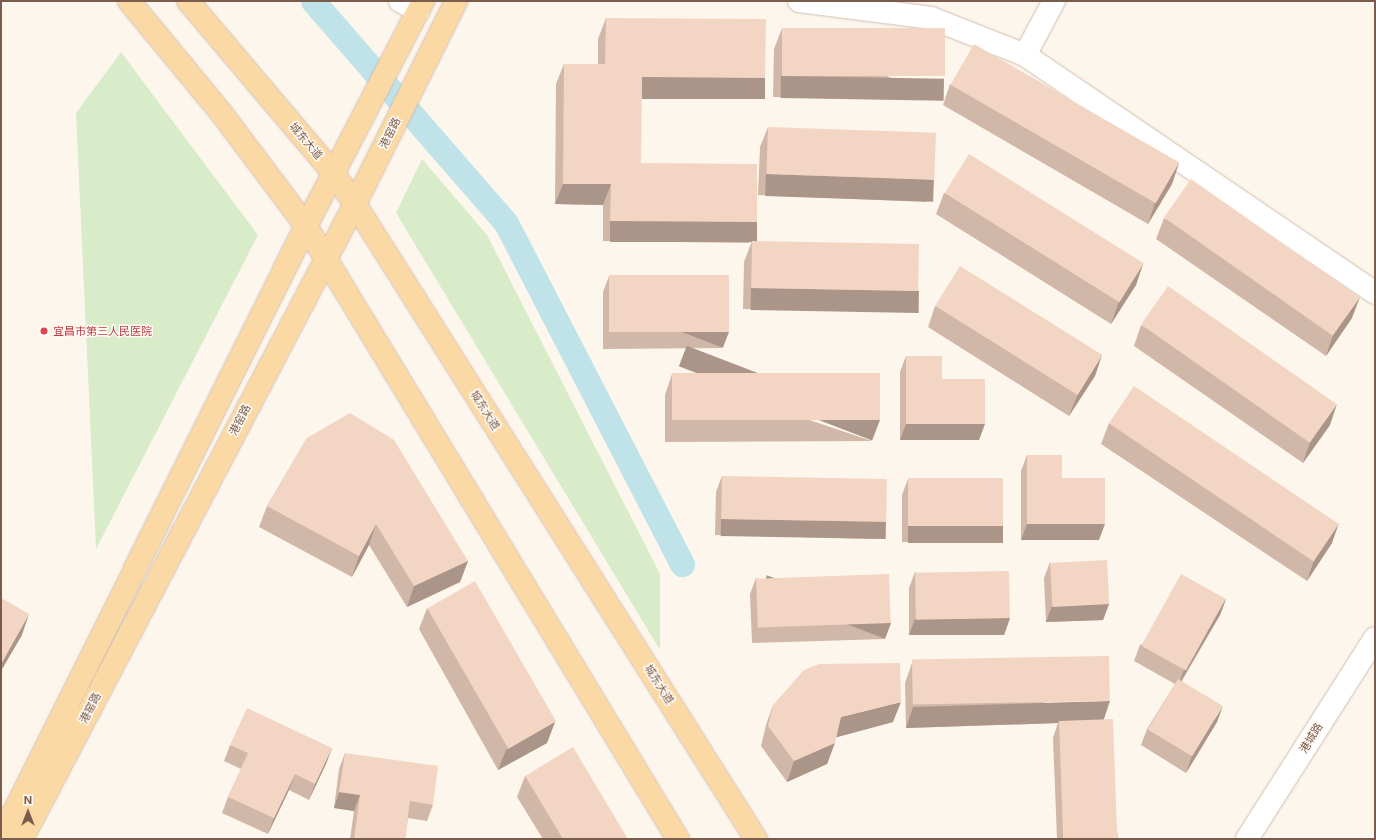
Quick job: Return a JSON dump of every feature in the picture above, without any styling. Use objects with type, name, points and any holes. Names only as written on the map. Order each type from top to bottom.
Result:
[{"type":"main road","points":[[129,1],[222,114],[306,226],[678,839]]},
{"type":"main road","name":"城东大道","points":[[188,1],[334,174],[355,204],[756,839]]},
{"type":"main road","name":"港窑路","points":[[22,839],[325,256],[355,204],[456,1]]},
{"type":"main road","name":"港窑路","points":[[1,838],[306,226],[407,32],[414,4]]},
{"type":"street","points":[[799,1],[931,18],[1024,55],[1375,293]]},
{"type":"street","points":[[1024,55],[1054,1]]},
{"type":"street","name":"港城路","points":[[1247,839],[1375,638]]},
{"type":"green space","points":[[121,52],[258,235],[96,549],[76,113]]},
{"type":"green space","points":[[422,159],[487,235],[660,574],[660,650],[396,213]]},
{"type":"building","points":[[606,18],[766,19],[765,78],[642,77],[641,163],[757,164],[757,222],[610,221],[611,184],[563,184],[564,64],[605,64]]},
{"type":"building","points":[[782,28],[945,28],[945,76],[782,76]]},
{"type":"building","points":[[974,44],[1179,162],[1156,203],[950,85]]},
{"type":"building","points":[[768,127],[936,133],[934,180],[766,174]]},
{"type":"building","points":[[969,154],[1144,263],[1119,302],[945,193]]},
{"type":"building","points":[[1191,179],[1360,297],[1333,336],[1164,218]]},
{"type":"building","points":[[752,241],[919,244],[918,291],[751,288]]},
{"type":"building","points":[[960,266],[1102,355],[1078,395],[935,306]]},
{"type":"building","points":[[609,275],[729,275],[729,332],[609,332]]},
{"type":"building","points":[[1168,286],[1337,404],[1310,443],[1141,325]]},
{"type":"building","points":[[906,356],[942,356],[942,379],[985,379],[985,424],[906,424]]},
{"type":"building","points":[[672,373],[880,373],[880,420],[672,420]]},
{"type":"building","points":[[1134,386],[1339,524],[1314,561],[1109,423]]},
{"type":"building","points":[[350,413],[394,440],[468,561],[414,586],[376,524],[359,556],[267,506],[307,438]]},
{"type":"building","points":[[1027,455],[1062,455],[1062,478],[1105,478],[1105,524],[1027,524]]},
{"type":"building","points":[[722,476],[887,479],[886,522],[721,519]]},
{"type":"building","points":[[908,478],[1003,478],[1003,526],[908,526]]},
{"type":"building","points":[[1107,560],[1109,604],[1052,607],[1050,563]]},
{"type":"building","points":[[1009,571],[1010,618],[916,620],[915,573]]},
{"type":"building","points":[[889,574],[891,623],[758,628],[756,579]]},
{"type":"building","points":[[1181,574],[1226,599],[1186,670],[1141,646]]},
{"type":"building","points":[[475,581],[556,721],[508,749],[427,608]]},
{"type":"building","points":[[1,598],[29,614],[1,664]]},
{"type":"building","points":[[1109,656],[1110,701],[913,704],[912,659]]},
{"type":"building","points":[[900,663],[901,702],[841,717],[835,743],[794,761],[768,726],[773,705],[804,670],[819,664]]},
{"type":"building","points":[[1178,679],[1223,706],[1192,756],[1148,730]]},
{"type":"building","points":[[247,708],[332,748],[315,784],[295,774],[274,818],[228,797],[248,753],[230,745]]},
{"type":"building","points":[[1113,719],[1117,839],[1063,839],[1059,721]]},
{"type":"building","points":[[573,747],[628,839],[563,839],[525,776]]},
{"type":"building","points":[[345,753],[438,766],[433,805],[410,801],[405,839],[354,839],[360,795],[339,792]]},
{"type":"waterway","points":[[313,1],[506,223],[682,564]]},
{"type":"place","name":"宜昌市第三人民医院","points":[[44,331]]}]
